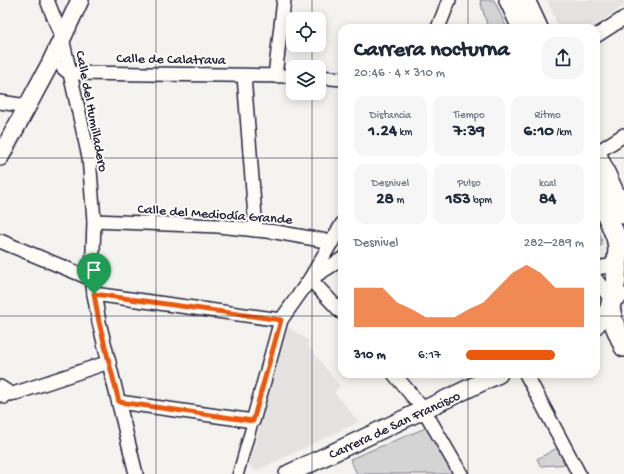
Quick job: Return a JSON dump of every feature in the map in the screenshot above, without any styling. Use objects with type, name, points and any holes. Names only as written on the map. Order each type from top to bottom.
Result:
[{"type":"main road","points":[[509,0],[520,24]]},
{"type":"main road","points":[[525,0],[536,24]]},
{"type":"main road","points":[[600,162],[624,214]]},
{"type":"main road","points":[[600,199],[616,237],[618,257],[615,301],[624,347]]},
{"type":"street","name":"Calle del Humilladero","points":[[48,0],[62,38],[68,72],[88,157],[94,221],[92,280],[94,294],[99,322],[136,474]]},
{"type":"street","points":[[0,157],[51,62],[80,0]]},
{"type":"street","points":[[275,76],[284,0]]},
{"type":"street","points":[[440,24],[449,0]]},
{"type":"street","points":[[600,33],[624,18]]},
{"type":"street","name":"Calle de Calatrava","points":[[51,62],[68,72],[286,76]]},
{"type":"street","points":[[244,76],[256,230]]},
{"type":"street","points":[[326,77],[338,78]]},
{"type":"street","points":[[0,102],[27,106]]},
{"type":"street","points":[[600,150],[624,135]]},
{"type":"street","name":"Calle del Mediodía Grande","points":[[94,221],[256,230],[332,242]]},
{"type":"street","points":[[238,474],[281,320],[310,279],[338,231]]},
{"type":"street","points":[[0,241],[92,280]]},
{"type":"street","points":[[600,267],[609,266],[618,257]]},
{"type":"street","points":[[310,279],[338,262]]},
{"type":"street","points":[[310,279],[338,309]]},
{"type":"street","points":[[600,284],[615,301],[600,320]]},
{"type":"street","points":[[94,294],[281,320]]},
{"type":"street","points":[[600,330],[620,329]]},
{"type":"street","points":[[0,387],[11,394],[16,393],[109,362]]},
{"type":"street","points":[[397,378],[424,410],[462,474]]},
{"type":"street","name":"Carrera de San Francisco","points":[[288,474],[492,378]]},
{"type":"street","points":[[528,378],[579,474]]},
{"type":"street","points":[[119,402],[253,421]]},
{"type":"shaded area","points":[[480,0],[494,0],[505,24],[487,24]]},
{"type":"shaded area","points":[[547,0],[624,0],[624,8],[621,7],[598,24],[557,24]]},
{"type":"shaded area","points":[[600,235],[601,237],[602,245],[600,246]]},
{"type":"shaded area","points":[[288,327],[309,341],[307,344],[340,386],[334,392],[359,422],[256,471],[249,465]]},
{"type":"shaded area","points":[[428,427],[457,474],[357,474],[350,459]]},
{"type":"shaded area","points":[[559,447],[569,464],[541,466],[537,459]]},
{"type":"route","points":[[94,294],[281,320],[253,421],[119,402],[99,322],[94,294]]}]
